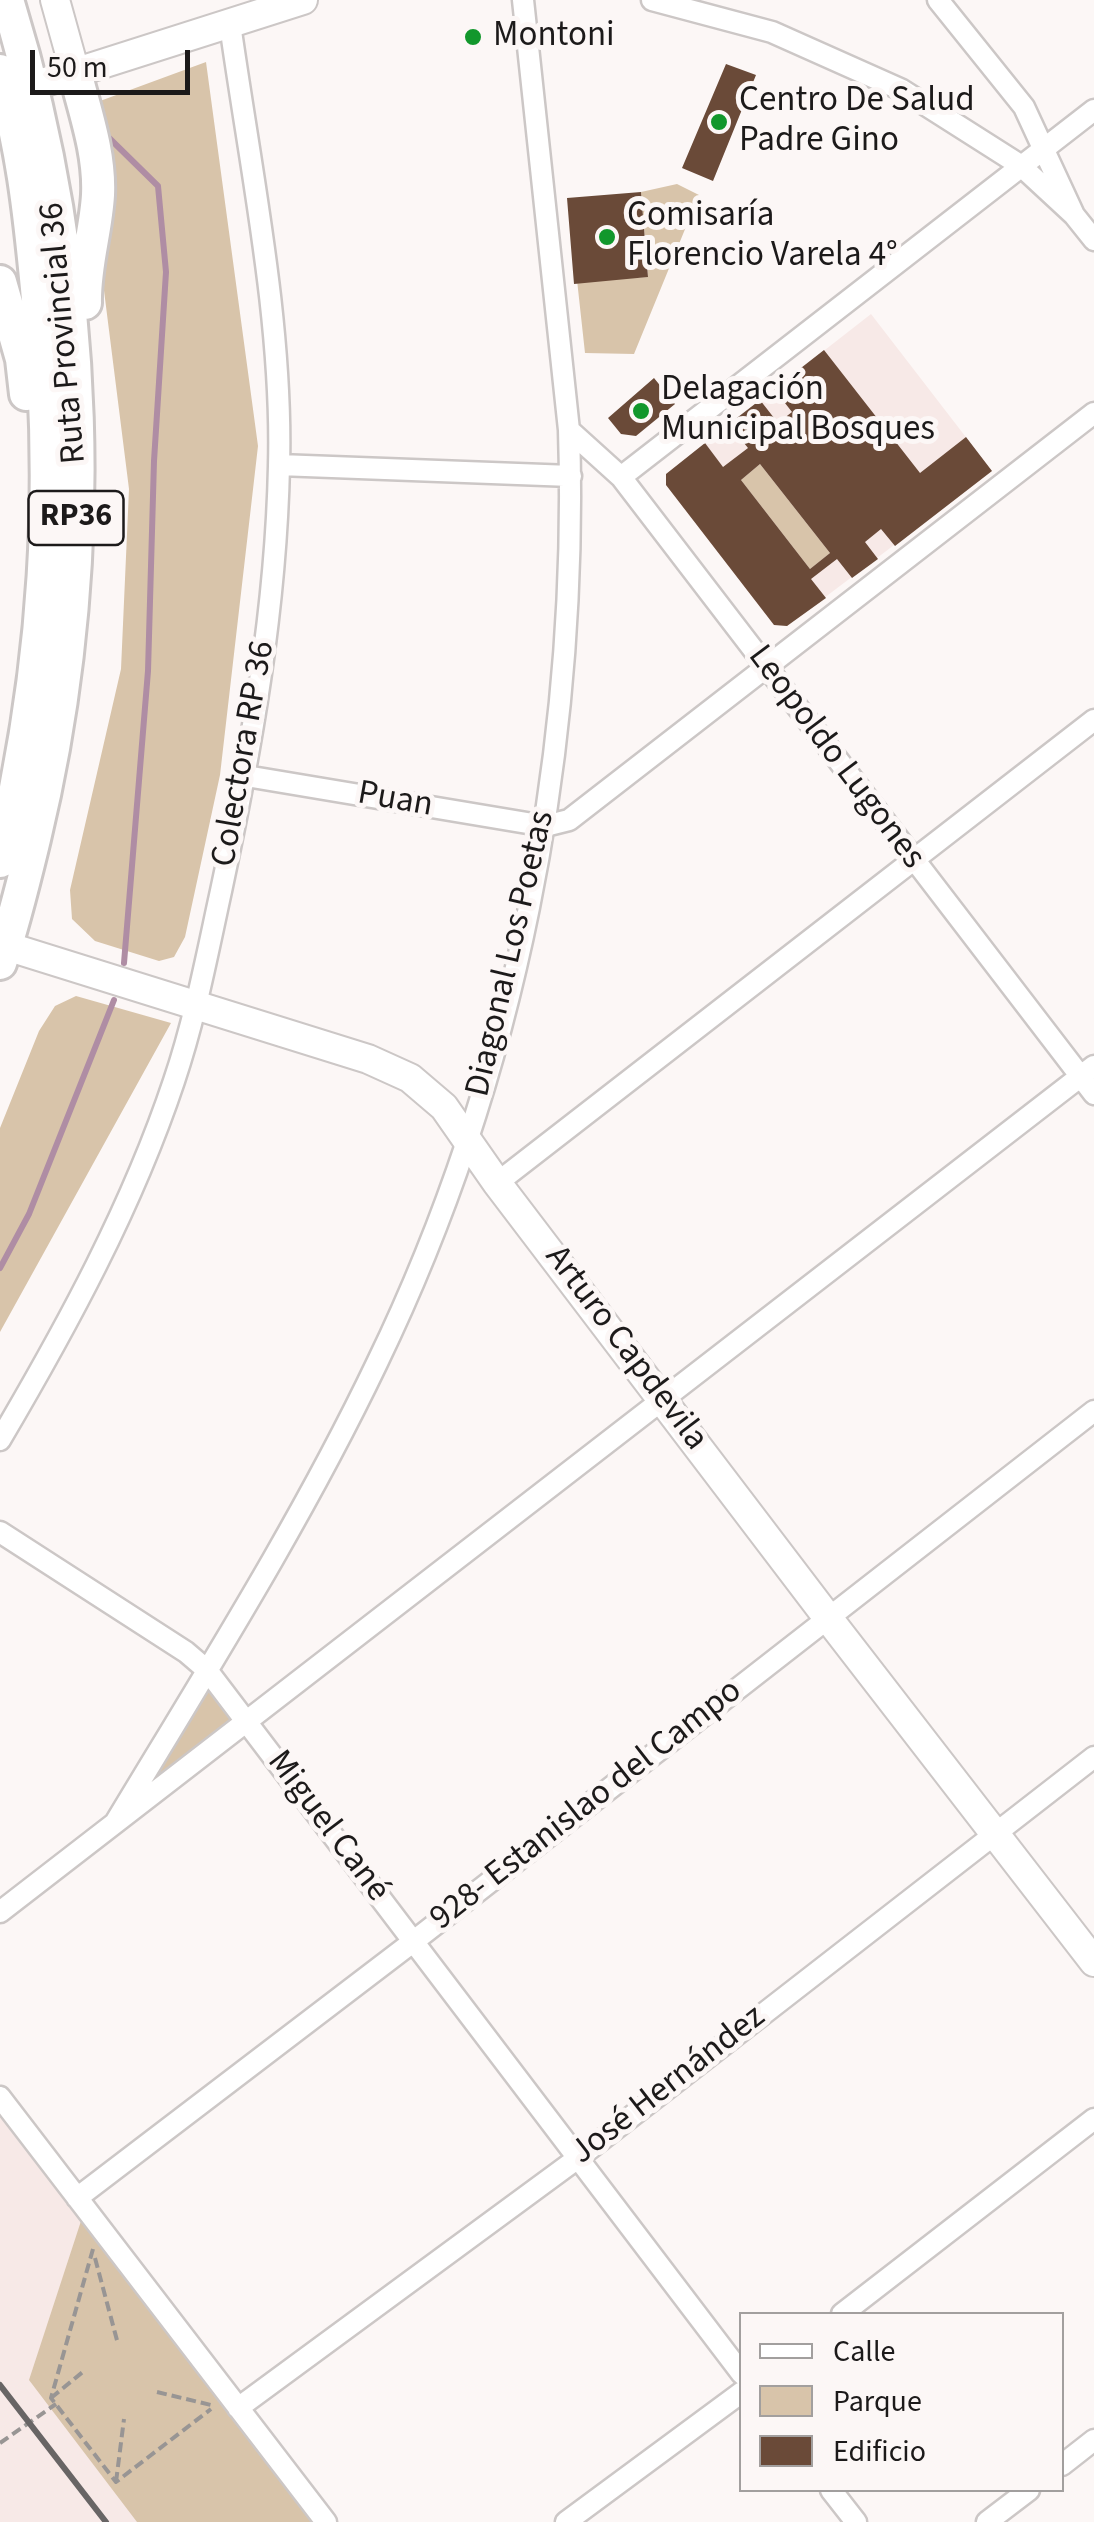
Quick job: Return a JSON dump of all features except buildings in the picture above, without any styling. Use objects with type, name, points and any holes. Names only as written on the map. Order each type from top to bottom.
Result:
[{"type":"main road","name":"Ruta Provincial 36","points":[[0,862],[19,777],[40,632],[48,538],[44,376],[25,183],[10,87],[7,0]]},
{"type":"main road","points":[[75,72],[96,156],[98,184],[86,266],[85,416],[76,451]]},
{"type":"main road","name":"Ruta Provincial 36","points":[[3,954],[40,816],[57,728],[73,580],[76,451],[71,334],[62,250],[10,87]]},
{"type":"main road","points":[[0,282],[22,360],[27,399],[27,558],[40,632]]},
{"type":"street","points":[[55,0],[75,72]]},
{"type":"street","points":[[10,87],[75,72],[304,0]]},
{"type":"street","name":"Diagonal Los Poetas","points":[[115,1823],[341,1437],[380,1358],[469,1141],[514,982],[544,826],[564,636],[570,476],[569,430],[523,0]]},
{"type":"street","points":[[652,0],[772,32],[902,90],[1020,165],[1074,215],[1094,240]]},
{"type":"street","points":[[938,0],[1024,107],[1074,215]]},
{"type":"street","name":"Colectora RP 36","points":[[0,1440],[115,1228],[174,1083],[196,1004],[246,776],[268,622],[279,464],[271,316],[230,24]]},
{"type":"street","points":[[620,477],[1094,110]]},
{"type":"street","points":[[544,826],[570,820],[587,808],[1094,413]]},
{"type":"street","name":"Leopoldo Lugones","points":[[569,430],[620,477],[912,860],[1087,1071],[1094,1094]]},
{"type":"street","points":[[279,464],[570,476]]},
{"type":"street","points":[[498,1183],[1094,720]]},
{"type":"street","name":"Puan","points":[[246,776],[544,826]]},
{"type":"street","name":"Arturo Capdevila","points":[[3,954],[196,1004],[389,1067],[444,1106],[498,1183],[992,1834],[1094,1962]]},
{"type":"street","points":[[0,1912],[1087,1071]]},
{"type":"street","name":"928- Estanislao del Campo","points":[[77,2198],[1094,1412]]},
{"type":"street","name":"Miguel Cané","points":[[0,1532],[186,1652],[207,1670],[739,2370]]},
{"type":"street","name":"José Hernández","points":[[238,2408],[578,2158],[1094,1757]]},
{"type":"street","points":[[0,2097],[326,2522]]},
{"type":"street","points":[[845,2312],[1094,2119]]},
{"type":"street","points":[[566,2522],[739,2394]]},
{"type":"street","points":[[1064,2463],[1094,2440]]},
{"type":"street","points":[[833,2492],[856,2522]]},
{"type":"street","points":[[987,2522],[1026,2492]]},
{"type":"path","points":[[53,2401],[93,2248],[118,2344]]},
{"type":"path","points":[[0,2443],[84,2371]]},
{"type":"path","points":[[116,2482],[215,2406],[157,2392]]},
{"type":"path","points":[[53,2401],[116,2482]]},
{"type":"path","points":[[116,2482],[124,2420]]},
{"type":"shaded area","points":[[871,314],[992,471],[787,626],[774,625],[666,485],[666,474]]},
{"type":"shaded area","points":[[0,2115],[314,2522],[0,2522]]},
{"type":"green space","points":[[206,62],[258,446],[220,775],[185,937],[174,957],[159,961],[95,941],[72,919],[70,890],[121,669],[129,489],[81,108]]},
{"type":"green space","points":[[677,184],[699,195],[634,354],[585,353],[577,280],[648,277],[641,192]]},
{"type":"green space","points":[[760,464],[830,553],[810,569],[741,480]]},
{"type":"green space","points":[[76,996],[171,1023],[0,1332],[0,1128],[39,1031],[55,1006]]},
{"type":"green space","points":[[207,1689],[239,1723],[130,1806]]},
{"type":"green space","points":[[81,2221],[313,2522],[137,2522],[29,2380]]},
{"type":"waterway","points":[[102,131],[158,186],[166,272],[154,461],[148,671],[124,963]]},
{"type":"waterway","points":[[0,1268],[29,1214],[114,1000]]},
{"type":"railway","points":[[0,2385],[106,2522]]},
{"type":"place","name":"Montoni","points":[[473,37]]},
{"type":"place","name":"Centro De Salud Padre Gino","points":[[719,122]]},
{"type":"place","name":"Comisaría Florencio Varela 4°","points":[[607,237]]},
{"type":"place","name":"Delagación Municipal Bosques","points":[[641,411]]}]
